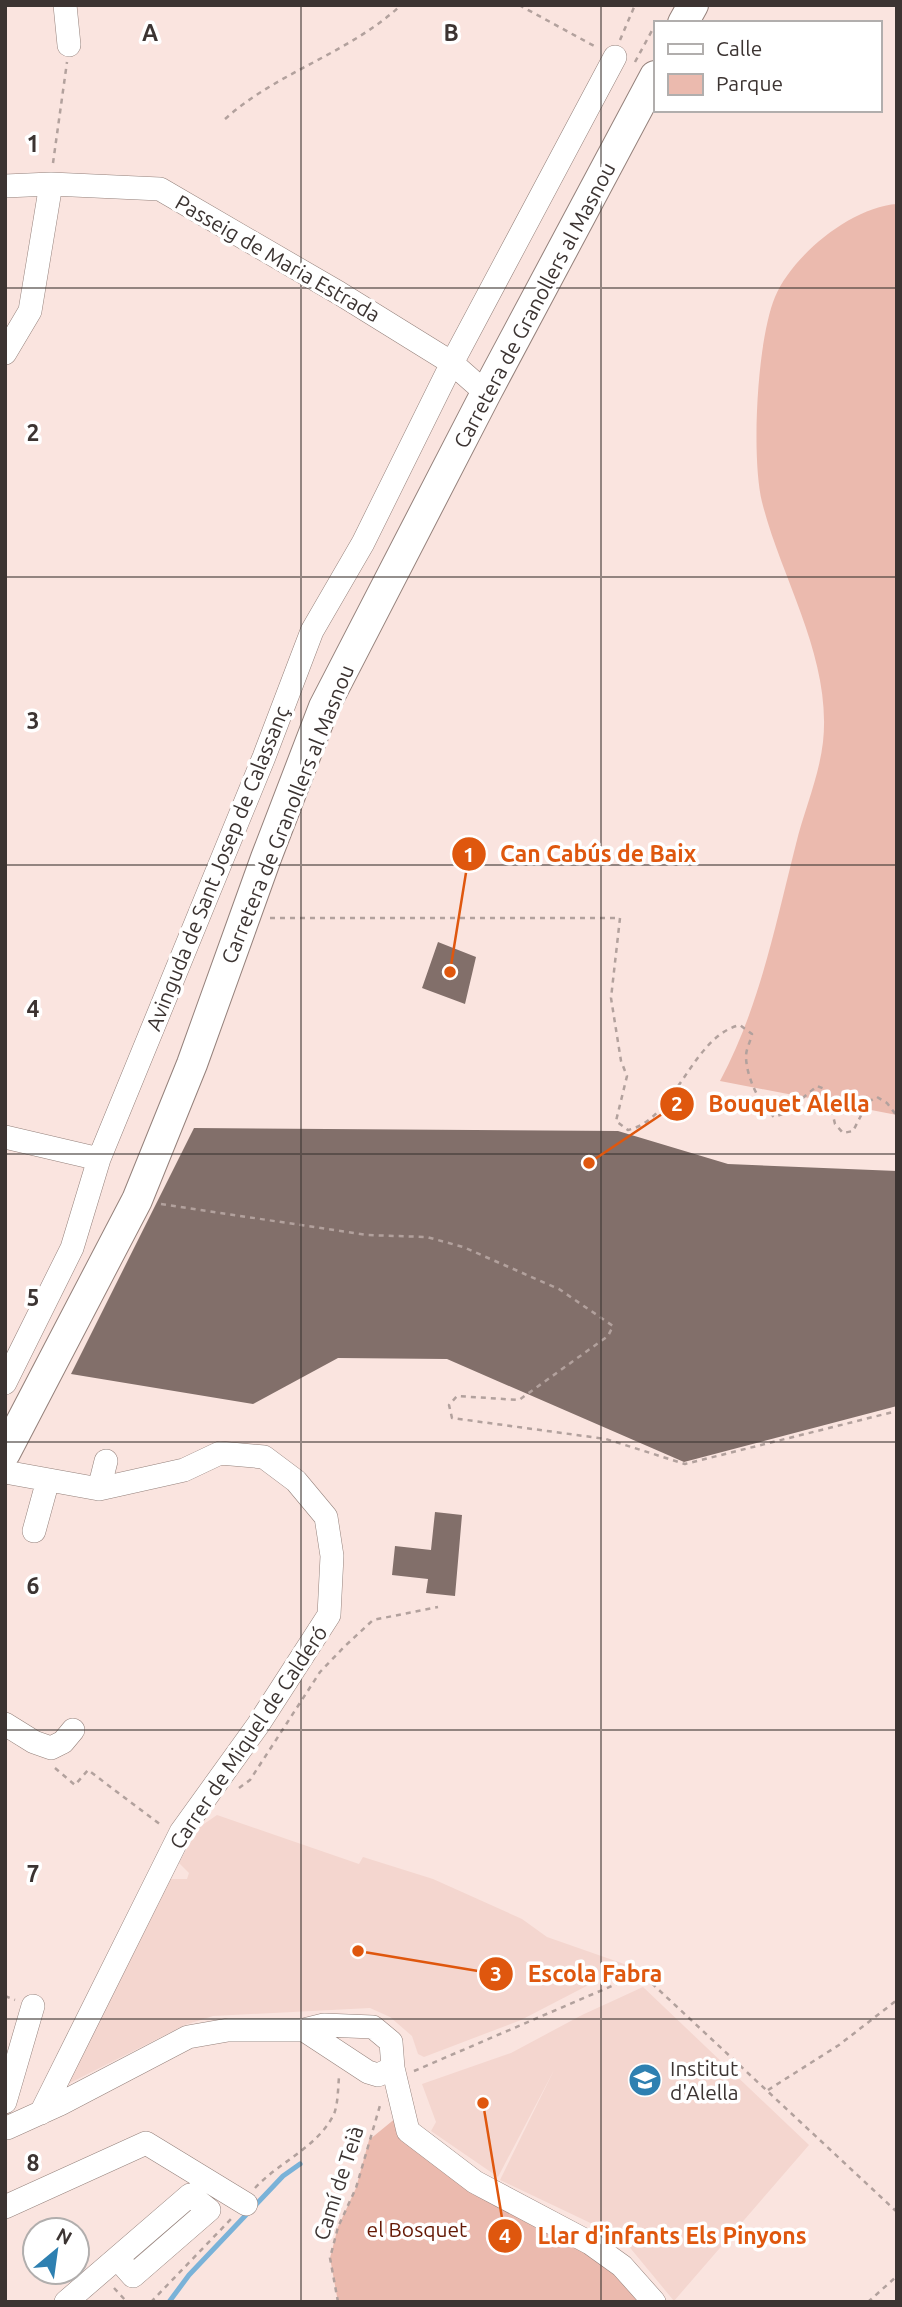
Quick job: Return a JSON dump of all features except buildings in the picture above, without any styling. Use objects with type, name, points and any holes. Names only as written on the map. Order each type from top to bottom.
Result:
[{"type":"main road","points":[[684,21],[692,5]]},
{"type":"main road","name":"Carretera de Granollers al Masnou","points":[[5,1453],[137,1200],[192,1064],[243,918],[324,707],[486,393],[654,78]]},
{"type":"street","points":[[65,5],[69,45]]},
{"type":"street","name":"Avinguda de Sant Josep de Calassanç","points":[[5,1383],[72,1248],[99,1159],[264,757],[312,631],[363,543],[452,363],[615,57]]},
{"type":"street","name":"Passeig de Maria Estrada","points":[[5,186],[50,191],[160,189],[339,293],[452,363],[486,393]]},
{"type":"street","points":[[5,201],[50,191],[30,311],[5,353]]},
{"type":"street","points":[[5,1137],[99,1159]]},
{"type":"street","name":"Carrer de Miquel de Calderó","points":[[5,1472],[99,1489],[184,1470],[220,1453],[264,1457],[296,1481],[326,1517],[332,1556],[329,1615],[258,1725],[181,1832],[41,2113]]},
{"type":"street","points":[[99,1489],[106,1461]]},
{"type":"street","points":[[34,1531],[48,1480]]},
{"type":"street","points":[[5,1724],[51,1748],[63,1742],[73,1730]]},
{"type":"street","points":[[5,2102],[33,2006]]},
{"type":"street","points":[[6,2128],[41,2113],[188,2037],[228,2030],[304,2030],[324,2025],[373,2027],[391,2042],[389,2074],[408,2131],[433,2153],[475,2182],[590,2243],[622,2266],[654,2302]]},
{"type":"street","points":[[304,2030],[341,2056],[389,2074]]},
{"type":"street","points":[[5,2207],[146,2143],[246,2201]]},
{"type":"street","points":[[66,2302],[117,2258]]},
{"type":"path","points":[[225,120],[250,97],[379,23],[401,5]]},
{"type":"path","points":[[519,5],[615,57],[635,5]]},
{"type":"path","points":[[50,191],[69,45]]},
{"type":"path","points":[[243,918],[620,918],[611,998],[621,1061],[627,1076],[616,1121],[628,1130],[640,1127],[686,1078],[707,1045],[727,1028],[740,1025],[752,1034],[746,1056],[763,1107],[774,1117],[785,1113],[817,1086],[827,1090],[835,1124],[843,1133],[853,1131],[868,1102],[877,1097],[887,1103],[897,1116]]},
{"type":"path","points":[[137,1200],[367,1235],[427,1237],[463,1247],[559,1289],[613,1326],[608,1336],[519,1399],[457,1396],[449,1405],[452,1418],[606,1439],[685,1464],[897,1411]]},
{"type":"path","points":[[231,1794],[250,1780],[320,1672],[373,1620],[438,1607]]},
{"type":"path","points":[[45,1746],[48,1762],[75,1784],[88,1770],[159,1824],[181,1832]]},
{"type":"path","points":[[389,2074],[635,1976],[645,1977],[897,2212]]},
{"type":"path","points":[[768,2091],[839,2045],[897,2000]]},
{"type":"path","points":[[151,2302],[246,2201],[265,2177],[318,2137],[335,2112],[341,2056]]},
{"type":"path","name":"Camí de Teià","points":[[338,2302],[330,2258],[338,2227],[356,2188],[389,2074]]},
{"type":"path","points":[[868,2302],[897,2276]]},
{"type":"shaded area","points":[[217,1815],[359,1864],[363,1857],[433,1879],[522,1919],[547,1937],[627,1965],[521,2020],[424,2057],[418,2054],[412,2036],[390,2017],[370,2008],[213,2016],[185,2025],[54,2091],[166,1879],[187,1879],[189,1873],[179,1863],[198,1828]]},
{"type":"shaded area","name":"Institut d'Alella","points":[[643,1987],[809,2145],[674,2301],[622,2238],[500,2180],[554,2070],[498,2177],[431,2131],[436,2122],[422,2084],[511,2053],[582,2015]]},
{"type":"green space","points":[[897,204],[897,1115],[720,1081],[734,1053],[756,995],[823,742],[824,711],[813,650],[771,532],[759,482],[758,399],[769,316],[783,281],[809,250],[825,236],[861,214]]},
{"type":"green space","name":"el Bosquet","points":[[402,2113],[517,2203],[654,2302],[338,2302],[330,2258],[338,2227],[356,2188],[369,2140]]},
{"type":"waterway","points":[[169,2302],[189,2275],[283,2176],[300,2164]]},
{"type":"place","name":"Can Cabús de Baix","points":[[450,972]]},
{"type":"place","name":"Bouquet Alella","points":[[589,1163]]},
{"type":"place","name":"Escola Fabra","points":[[358,1951]]},
{"type":"place","name":"Institut d'Alella","points":[[645,2080]]},
{"type":"place","name":"Llar d'infants Els Pinyons","points":[[483,2103]]}]
